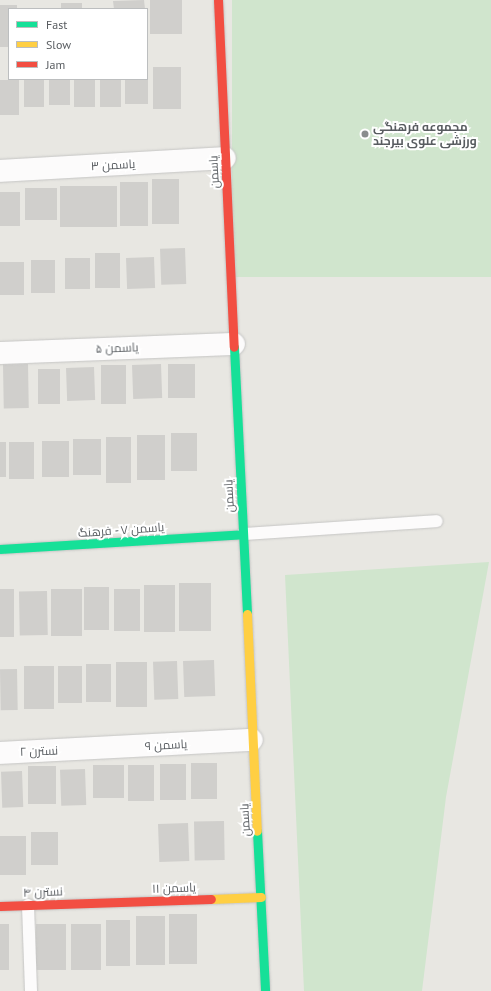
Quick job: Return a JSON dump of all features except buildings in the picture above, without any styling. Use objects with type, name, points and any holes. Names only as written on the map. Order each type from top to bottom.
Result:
[{"type":"street","name":"یاسمن","points":[[218,0],[265,991]]},
{"type":"street","name":"یاسمن ۳","points":[[0,171],[225,158]]},
{"type":"street","name":"یاسمن ۵","points":[[0,353],[234,344]]},
{"type":"street","name":"یاسمن ۷ - فرهنگ","points":[[0,549],[243,534]]},
{"type":"street","name":"یاسمن ۹","points":[[79,750],[252,740]]},
{"type":"street","name":"نسترن ۲","points":[[0,753],[79,750]]},
{"type":"street","name":"یاسمن ۱۱","points":[[87,903],[261,897]]},
{"type":"street","name":"نسترن ۴","points":[[0,906],[87,903]]},
{"type":"lane","points":[[243,534],[437,520]]},
{"type":"lane","points":[[28,905],[31,991]]},
{"type":"green space","name":"مجموعه فرهنگی ورزشی علوی بیرجند","points":[[232,0],[491,0],[491,277],[232,277]]},
{"type":"green space","points":[[489,562],[446,797],[422,991],[304,991],[285,575]]},
{"type":"traffic: fast","points":[[234,347],[247,614]]},
{"type":"traffic: fast","points":[[0,549],[243,534]]},
{"type":"traffic: fast","points":[[257,831],[265,991]]},
{"type":"traffic: slow","points":[[247,614],[257,831]]},
{"type":"traffic: slow","points":[[211,899],[261,897]]},
{"type":"traffic: jam","points":[[218,0],[234,347]]},
{"type":"traffic: jam","points":[[0,906],[211,899]]},
{"type":"place","name":"مجموعه فرهنگی ورزشی علوی بیرجند","points":[[365,134]]}]
